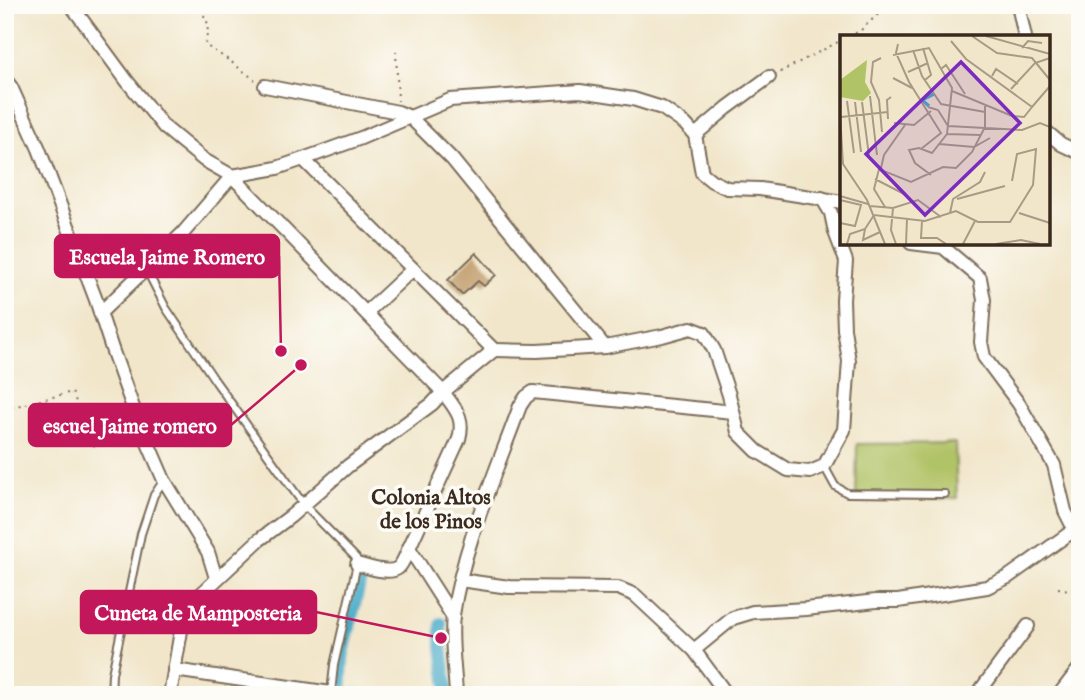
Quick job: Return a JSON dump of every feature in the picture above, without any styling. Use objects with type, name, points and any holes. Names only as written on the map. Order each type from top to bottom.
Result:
[{"type":"street","points":[[71,5],[164,127],[204,160],[232,176],[443,392],[458,412],[462,421],[460,439],[400,566],[395,570],[386,570],[357,564]]},
{"type":"street","points":[[1018,5],[1025,35]]},
{"type":"street","points":[[695,135],[769,77]]},
{"type":"street","points":[[5,79],[39,149],[135,413],[164,480],[208,552],[216,578]]},
{"type":"street","points":[[265,86],[404,115],[452,159],[605,347]]},
{"type":"street","points":[[100,313],[183,233],[232,176],[277,168],[303,159],[361,138],[404,115],[450,100],[580,91],[633,99],[662,108],[685,124],[695,135],[702,173],[712,181],[727,188],[760,189],[840,202]]},
{"type":"street","points":[[1050,135],[1061,144],[1080,153]]},
{"type":"street","points":[[303,159],[494,350]]},
{"type":"street","points":[[170,695],[182,625],[199,596],[259,540],[348,466],[432,404],[494,350],[537,351],[605,347],[691,328],[704,332],[714,350],[738,432],[757,452],[788,470],[810,472],[824,466],[844,430],[849,361],[843,300],[846,261],[831,213],[822,198]]},
{"type":"street","points":[[694,650],[733,618],[753,612],[898,601],[987,587],[1008,577],[1078,529],[1071,523],[1065,511],[1054,465],[1019,404],[984,357],[981,342],[984,300],[980,278],[943,247],[927,245]]},
{"type":"street","points":[[366,313],[413,269]]},
{"type":"street","points":[[456,695],[453,617],[460,580],[472,539],[520,406],[526,397],[533,392],[733,412]]},
{"type":"street","points":[[409,548],[453,617]]},
{"type":"street","points":[[460,580],[509,587],[618,589],[635,595],[694,650],[727,695]]},
{"type":"street","points":[[977,695],[1028,626]]},
{"type":"street","points":[[1059,695],[1079,669]]},
{"type":"street","points":[[174,670],[331,694]]},
{"type":"lane","points":[[146,268],[166,308],[304,505],[356,558],[357,564],[334,665],[331,694]]},
{"type":"lane","points":[[824,466],[835,486],[848,493],[945,494]]},
{"type":"lane","points":[[111,695],[112,674],[141,534],[154,495],[164,480]]},
{"type":"path","points":[[194,5],[209,25],[205,45],[265,86]]},
{"type":"path","points":[[852,35],[888,5]]},
{"type":"path","points":[[769,77],[840,41]]},
{"type":"path","points":[[396,51],[396,72],[404,115]]},
{"type":"path","points":[[5,409],[72,392],[95,446]]},
{"type":"path","points":[[1058,588],[1080,592]]},
{"type":"green space","points":[[955,443],[957,498],[856,500],[857,444]]},
{"type":"building","points":[[476,253],[496,275],[484,286],[478,281],[462,295],[448,280]]},
{"type":"waterway","points":[[361,579],[343,657],[341,693],[362,695]]},
{"type":"waterway","points":[[441,623],[448,695]]},
{"type":"place","name":"Escuela Jaime Romero","points":[[281,351]]},
{"type":"place","name":"escuel Jaime romero","points":[[301,365]]},
{"type":"place","name":"Cuneta de Mamposteria","points":[[441,638]]},
{"type":"district","name":"Colonia Altos de los Pinos","points":[[431,510]]}]
